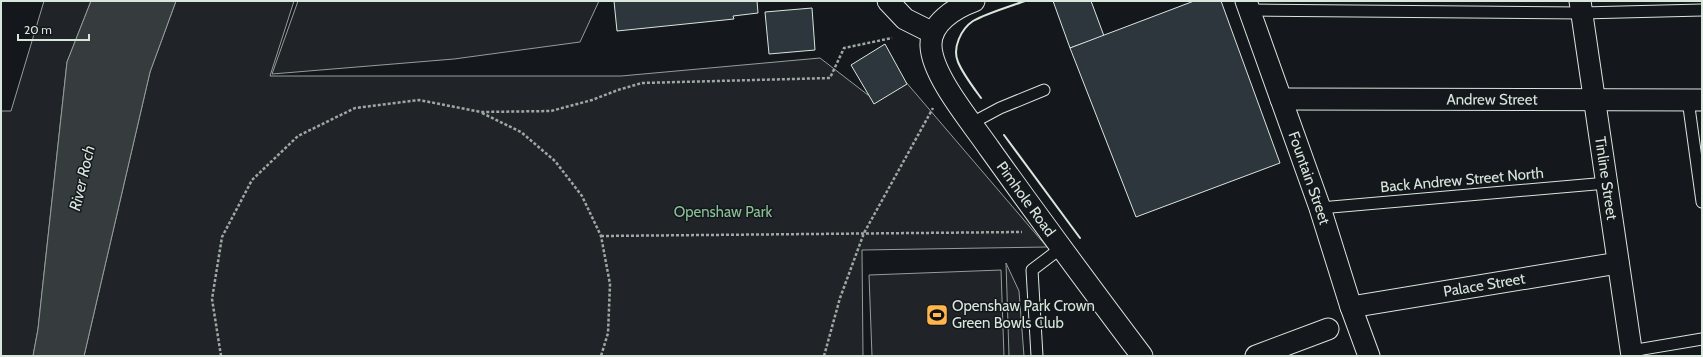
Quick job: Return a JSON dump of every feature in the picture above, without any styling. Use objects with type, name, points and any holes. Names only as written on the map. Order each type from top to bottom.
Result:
[{"type":"street","points":[[888,1],[905,18],[933,33],[942,20],[969,2]]},
{"type":"street","name":"Fountain Street","points":[[1248,6],[1320,208],[1351,307],[1369,356]]},
{"type":"street","name":"Tinline Street","points":[[1581,7],[1631,353]]},
{"type":"street","name":"Pimhole Road","points":[[933,33],[931,43],[932,53],[945,85],[1048,232],[1142,356]]},
{"type":"street","name":"Andrew Street","points":[[1281,99],[1695,100]]},
{"type":"street","name":"Palace Street","points":[[1351,307],[1618,263]]},
{"type":"street","points":[[1256,356],[1328,329]]},
{"type":"lane","points":[[1248,6],[1581,7],[1702,10]]},
{"type":"lane","points":[[972,123],[1000,108],[1044,90]]},
{"type":"lane","points":[[1695,100],[1702,202]]},
{"type":"lane","name":"Back Andrew Street North","points":[[1320,208],[1607,183]]},
{"type":"lane","points":[[1037,356],[1032,270],[1061,248]]},
{"type":"lane","points":[[1631,353],[1702,339]]},
{"type":"path","points":[[221,356],[212,299],[222,237],[252,180],[298,136],[355,108],[419,100],[481,112],[551,111],[592,100],[642,83],[830,78],[844,48],[892,39],[893,28],[905,18]]},
{"type":"path","points":[[824,356],[840,298],[864,233],[945,85]]},
{"type":"path","points":[[481,112],[521,132],[555,161],[582,196],[601,236],[610,284],[608,332],[601,356]]},
{"type":"path","points":[[601,236],[1048,232]]},
{"type":"green space","points":[[44,1],[91,1],[67,62],[38,329],[33,356],[1,356],[1,111],[11,111]]},
{"type":"green space","name":"Openshaw Park","points":[[176,1],[294,1],[270,76],[621,76],[820,58],[868,95],[883,96],[905,81],[1047,247],[862,250],[863,356],[84,356],[150,72]]},
{"type":"green space","points":[[298,1],[599,1],[580,42],[454,59],[272,74]]},
{"type":"green space","points":[[1006,263],[1019,291],[1024,356],[1009,356]]},
{"type":"green space","name":"Openshaw Park Crown Green Bowls Club","points":[[1001,270],[1004,356],[872,356],[869,275]]},
{"type":"water","name":"River Roch","points":[[91,1],[176,1],[150,72],[84,356],[33,356],[38,329],[67,62]]},
{"type":"building","points":[[614,1],[757,1],[758,13],[733,16],[734,19],[617,31]]},
{"type":"building","points":[[1053,1],[1091,1],[1104,36],[1070,48]]},
{"type":"building","points":[[1194,1],[1221,1],[1280,163],[1136,217],[1070,48]]},
{"type":"building","points":[[812,8],[815,50],[769,54],[765,12]]},
{"type":"building","points":[[885,44],[907,84],[874,104],[851,65]]},
{"type":"wall","points":[[981,98],[965,76],[956,57],[957,45],[961,34],[969,24],[978,18],[1025,1]]},
{"type":"wall","points":[[1004,135],[1080,238]]},
{"type":"place","name":"Openshaw Park Crown Green Bowls Club","points":[[937,315]]}]
